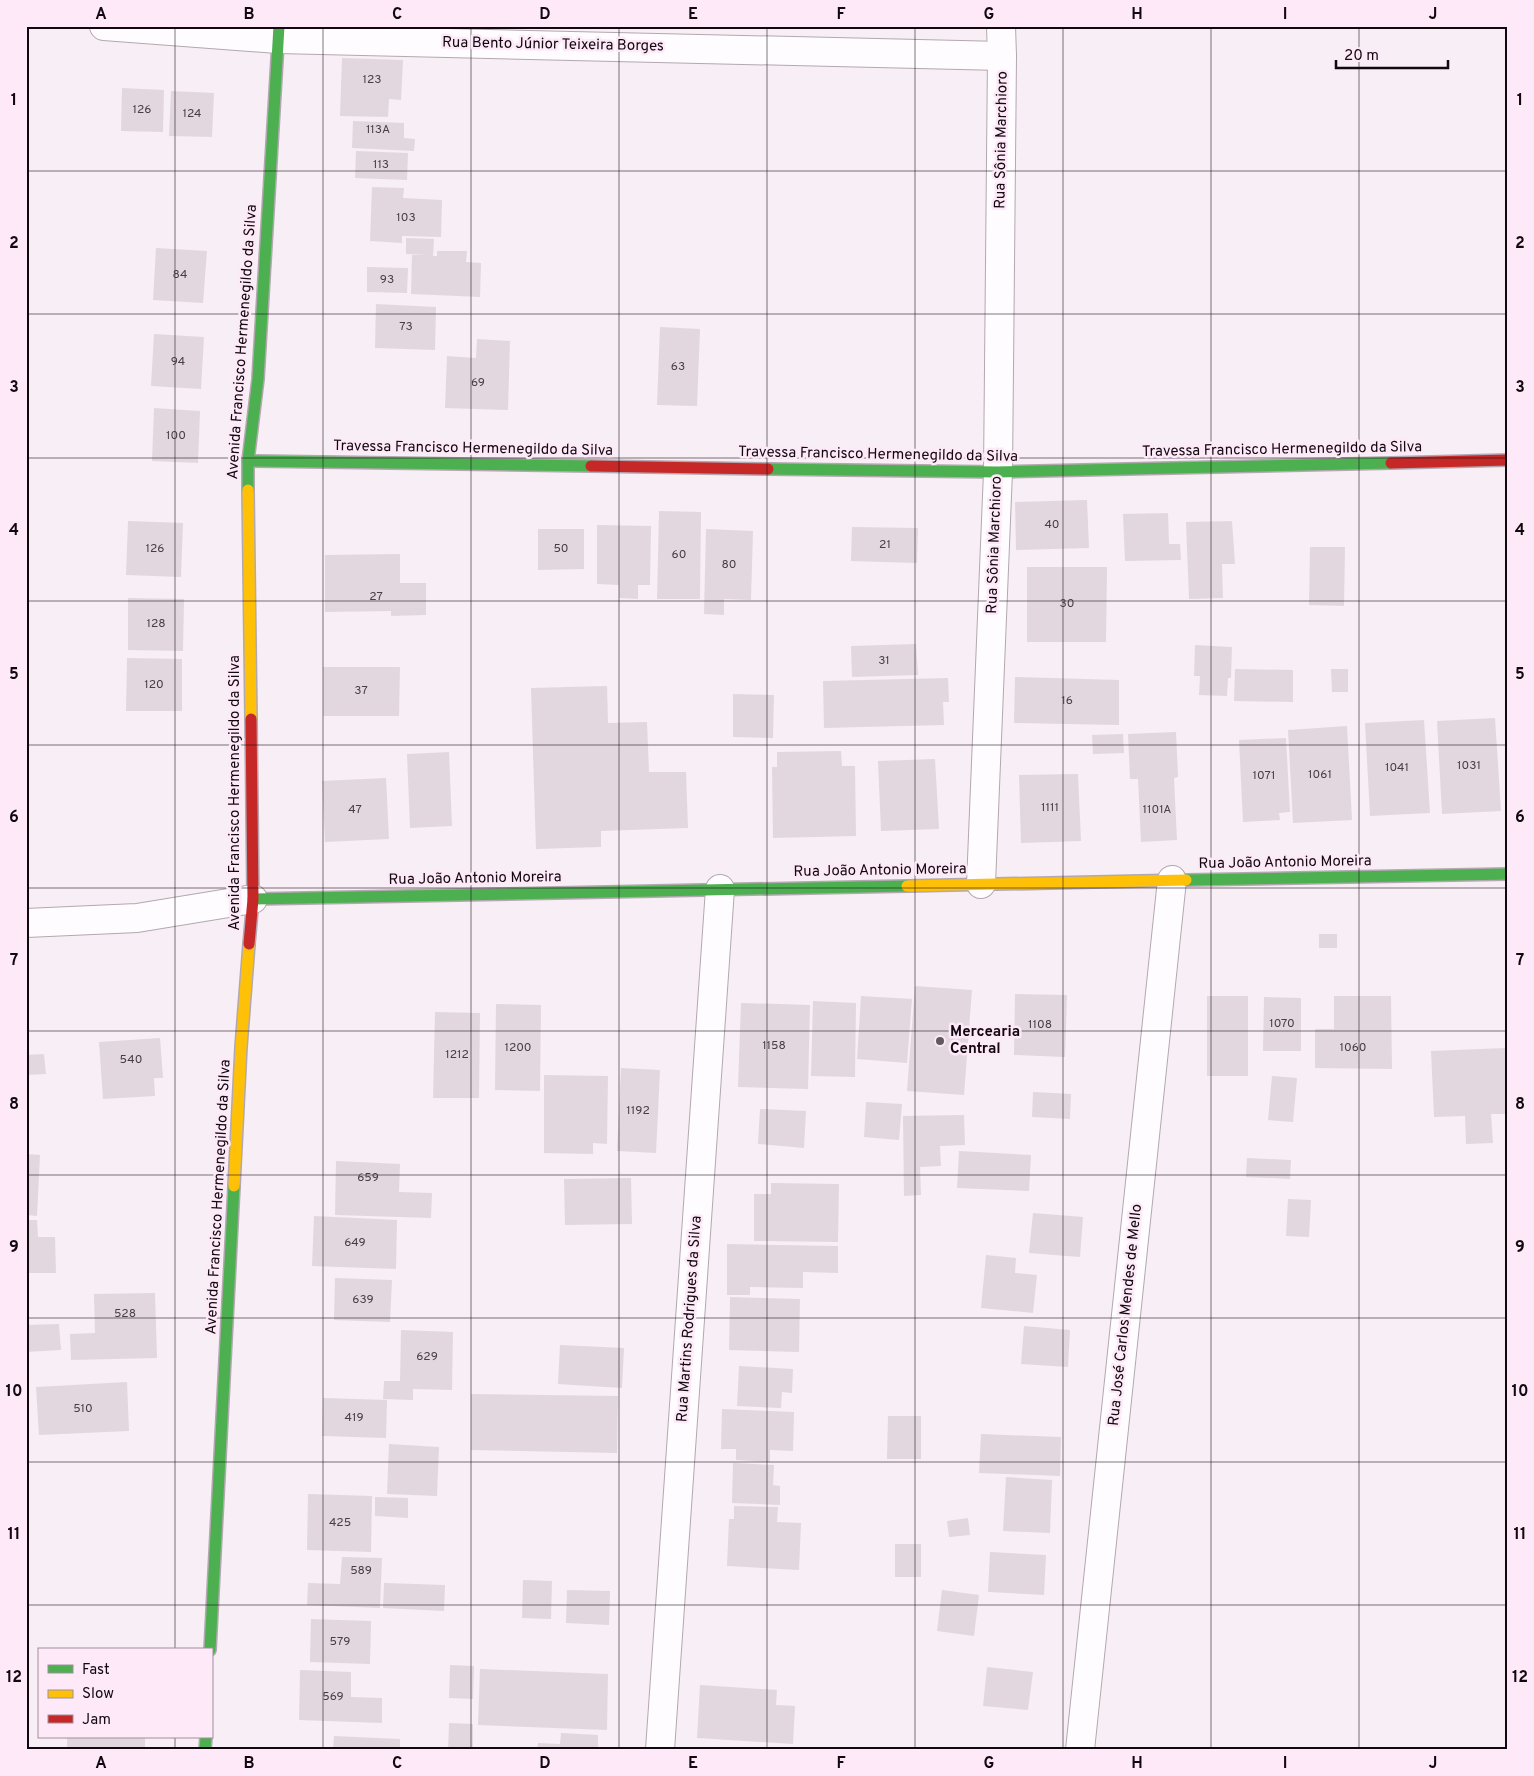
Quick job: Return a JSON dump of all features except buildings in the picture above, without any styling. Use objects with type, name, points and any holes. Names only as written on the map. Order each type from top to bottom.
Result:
[{"type":"main road","name":"Avenida Francisco Hermenegildo da Silva","points":[[210,1648],[242,1047],[253,899],[248,461],[258,379],[279,32]]},
{"type":"main road","name":"Travessa Francisco Hermenegildo da Silva","points":[[248,461],[998,472],[1508,460]]},
{"type":"main road","name":"Rua João Antonio Moreira","points":[[253,899],[1508,874]]},
{"type":"street","name":"Rua Bento Júnior Teixeira Borges","points":[[104,26],[1002,56]]},
{"type":"street","name":"Rua Sônia Marchioro","points":[[980,884],[998,472],[1001,26]]},
{"type":"street","name":"Rua José Carlos Mendes de Mello","points":[[1080,1750],[1172,880]]},
{"type":"street","name":"Rua Martins Rodrigues da Silva","points":[[660,1750],[720,889]]},
{"type":"street","points":[[26,923],[137,918],[253,899]]},
{"type":"traffic: fast","points":[[248,490],[248,461],[258,379],[279,26]]},
{"type":"traffic: fast","points":[[248,461],[591,466]]},
{"type":"traffic: fast","points":[[768,469],[998,472],[1391,463]]},
{"type":"traffic: fast","points":[[1186,880],[1508,874]]},
{"type":"traffic: fast","points":[[253,899],[907,886]]},
{"type":"traffic: fast","points":[[210,1648],[234,1186]]},
{"type":"traffic: fast","points":[[205,1750],[206,1738]]},
{"type":"traffic: slow","points":[[248,490],[251,719]]},
{"type":"traffic: slow","points":[[907,886],[1186,880]]},
{"type":"traffic: slow","points":[[234,1186],[241,1047],[249,944]]},
{"type":"traffic: jam","points":[[1391,463],[1508,460]]},
{"type":"traffic: jam","points":[[591,466],[768,469]]},
{"type":"traffic: jam","points":[[249,944],[253,899],[251,719]]},
{"type":"place","name":"Mercearia Central","points":[[940,1041]]}]
